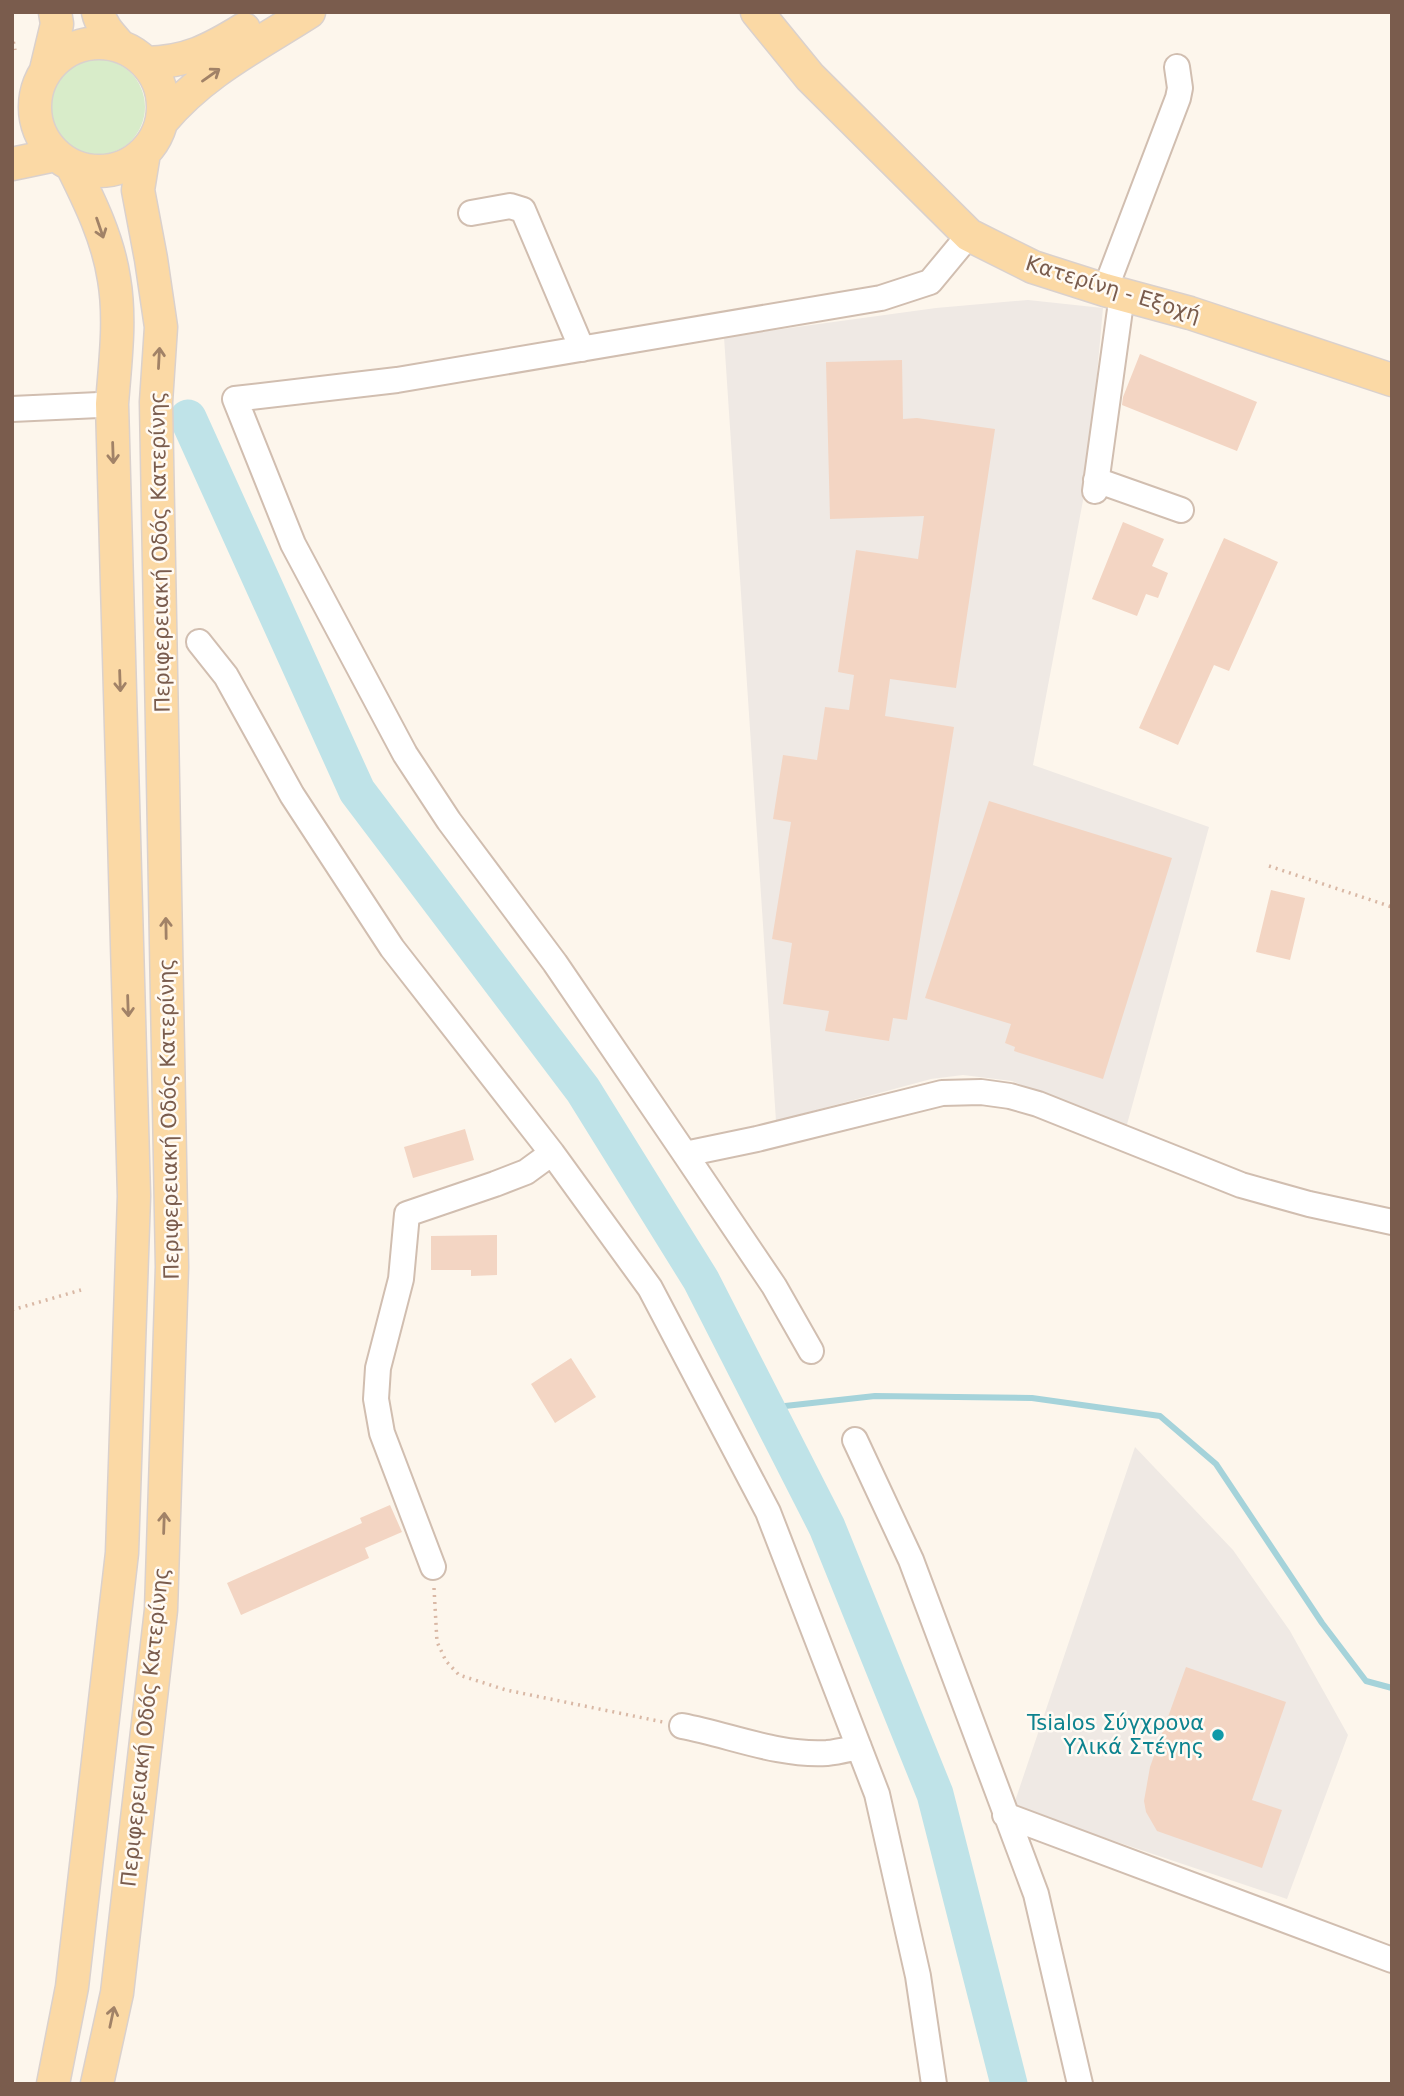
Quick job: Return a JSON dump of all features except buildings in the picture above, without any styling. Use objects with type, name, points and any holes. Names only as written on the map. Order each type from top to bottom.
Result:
[{"type":"main road","points":[[55,12],[57,24],[46,70],[35,99],[35,119],[48,148],[64,161],[92,172],[113,170],[132,162],[144,153],[154,140],[163,111],[158,81],[108,33],[97,12]]},
{"type":"main road","points":[[46,70],[61,55],[79,46],[100,43],[133,55],[170,63],[215,47],[273,12]]},
{"type":"main road","points":[[162,121],[181,99],[204,79],[309,12]]},
{"type":"main road","name":"Κατερίνη - Εξοχή","points":[[757,12],[810,76],[969,235],[1032,267],[1190,313],[1392,380]]},
{"type":"main road","points":[[12,153],[26,143],[38,129]]},
{"type":"main road","name":"Περιφερειακή Οδός Κατερίνης","points":[[97,2084],[117,1993],[161,1610],[172,1267],[156,402],[161,327],[138,190],[144,153]]},
{"type":"main road","points":[[12,164],[64,161]]},
{"type":"main road","name":"Περιφερειακή Οδός Κατερίνης","points":[[53,2084],[72,1987],[122,1553],[134,1196],[112,404],[117,309],[114,279],[104,240],[90,202],[64,161]]},
{"type":"street","points":[[1177,67],[1180,88],[1178,98],[1114,293],[1095,485],[1181,510]]},
{"type":"street","points":[[471,213],[510,206],[523,210],[582,349]]},
{"type":"street","points":[[811,1351],[774,1286],[685,1154],[555,963],[449,821],[405,754],[293,544],[235,399],[397,380],[881,298],[930,282],[969,235]]},
{"type":"street","points":[[12,409],[99,405]]},
{"type":"street","points":[[199,642],[226,676],[292,795],[392,947],[552,1153],[650,1288],[768,1512],[877,1794],[918,1976],[934,2084]]},
{"type":"street","points":[[685,1154],[942,1093],[981,1092],[1038,1104],[1241,1185],[1309,1204],[1392,1222]]},
{"type":"street","points":[[433,1567],[382,1433],[376,1399],[378,1368],[401,1279],[407,1214],[526,1172],[552,1153]]},
{"type":"street","points":[[855,1440],[911,1560],[1036,1894],[1080,2084]]},
{"type":"street","points":[[682,1726],[806,1753],[830,1753],[859,1747]]},
{"type":"street","points":[[1005,1815],[1392,1960]]},
{"type":"path","points":[[12,35],[15,50]]},
{"type":"path","points":[[1269,866],[1392,906]]},
{"type":"path","points":[[12,1310],[81,1290]]},
{"type":"path","points":[[433,1567],[438,1642],[446,1661],[459,1675],[506,1690],[682,1726]]},
{"type":"shaded area","points":[[1028,300],[1103,308],[1088,474],[1033,765],[1209,827],[1126,1128],[1012,1081],[963,1075],[931,1079],[776,1121],[724,337],[936,308]]},
{"type":"shaded area","points":[[1135,1447],[1233,1550],[1290,1631],[1348,1735],[1287,1899],[1013,1807]]},
{"type":"green space","points":[[97,59],[115,63],[131,73],[141,89],[145,107],[141,125],[131,141],[115,151],[97,155],[79,151],[63,141],[53,125],[49,107],[53,89],[63,73],[79,63]]},
{"type":"waterway","points":[[188,418],[357,791],[583,1090],[701,1280],[827,1527],[935,1794],[1009,2084]]},
{"type":"waterway","points":[[767,1408],[875,1396],[1032,1398],[1160,1416],[1216,1464],[1322,1623],[1366,1681],[1392,1688]]},
{"type":"place","name":"Tsialos Σύγχρονα Υλικά Στέγης","points":[[1218,1735]]}]
